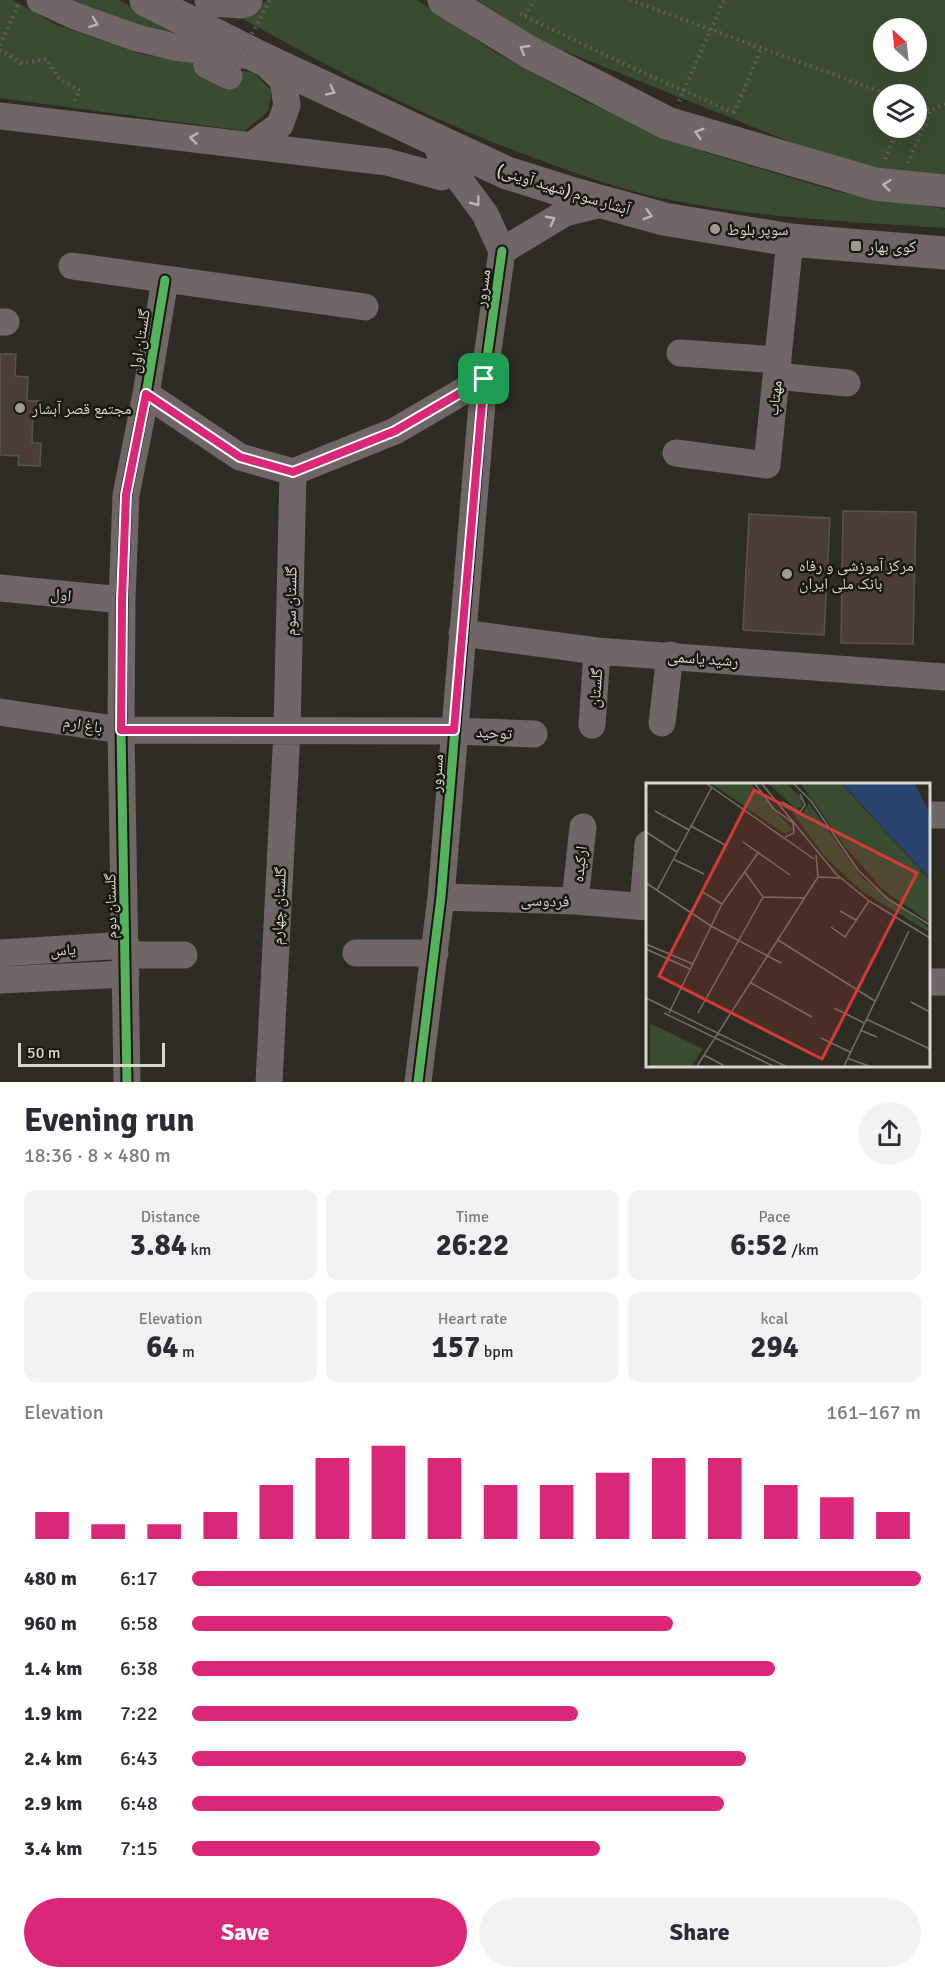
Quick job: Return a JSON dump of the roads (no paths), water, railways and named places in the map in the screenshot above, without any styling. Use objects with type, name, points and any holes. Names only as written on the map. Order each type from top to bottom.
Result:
[{"type":"main road","name":"آبشار سوم (شهید آوینی)","points":[[146,0],[259,57],[507,173],[664,219],[790,240],[945,253]]},
{"type":"main road","points":[[211,0],[242,2],[246,0]]},
{"type":"main road","points":[[444,0],[529,52],[667,123],[875,184],[945,191]]},
{"type":"street","points":[[40,0],[75,16],[137,38],[174,47],[259,57],[283,80],[287,105],[280,125],[252,145]]},
{"type":"street","points":[[208,51],[207,65],[229,76]]},
{"type":"street","points":[[0,116],[252,145],[328,157],[387,162],[442,177]]},
{"type":"street","points":[[429,137],[485,214],[502,251],[565,213],[606,203]]},
{"type":"street","name":"مهتاب","points":[[676,453],[767,465],[790,240]]},
{"type":"street","name":"مسرور","points":[[418,1082],[441,897],[484,379],[502,251]]},
{"type":"street","points":[[72,266],[365,307]]},
{"type":"street","name":"گلستان اول","points":[[121,730],[126,495],[165,280]]},
{"type":"street","points":[[680,353],[777,368],[847,383]]},
{"type":"street","points":[[146,394],[240,457],[293,472],[395,431],[484,379]]},
{"type":"street","name":"گلستان سوم","points":[[287,730],[293,472]]},
{"type":"street","name":"اول","points":[[0,588],[122,600]]},
{"type":"street","name":"رشید یاسمی","points":[[462,633],[597,651],[945,677]]},
{"type":"street","name":"گلستان","points":[[592,725],[597,651]]},
{"type":"street","points":[[662,723],[670,656]]},
{"type":"street","name":"باغ ارم","points":[[0,712],[121,730],[454,730]]},
{"type":"street","name":"گلستان دوم","points":[[121,730],[128,1082]]},
{"type":"street","name":"گلستان چهارم","points":[[269,1082],[287,730]]},
{"type":"street","name":"توحید","points":[[454,730],[534,734]]},
{"type":"street","name":"ارکیده","points":[[575,901],[583,827]]},
{"type":"street","name":"فردوسی","points":[[441,897],[575,901],[646,907]]},
{"type":"street","name":"یاس","points":[[0,953],[126,958]]},
{"type":"street","points":[[356,953],[435,953]]},
{"type":"street","points":[[126,958],[184,955]]},
{"type":"street","name":"یاس","points":[[0,980],[126,958]]},
{"type":"place","name":"سوپر بلوط","points":[[715,229]]},
{"type":"place","name":"کوی بهار","points":[[856,246]]},
{"type":"place","name":"مجتمع قصر آبشار","points":[[20,408]]},
{"type":"place","name":"مرکز آموزشی و رفاه بانک ملی ایران","points":[[787,574]]}]
